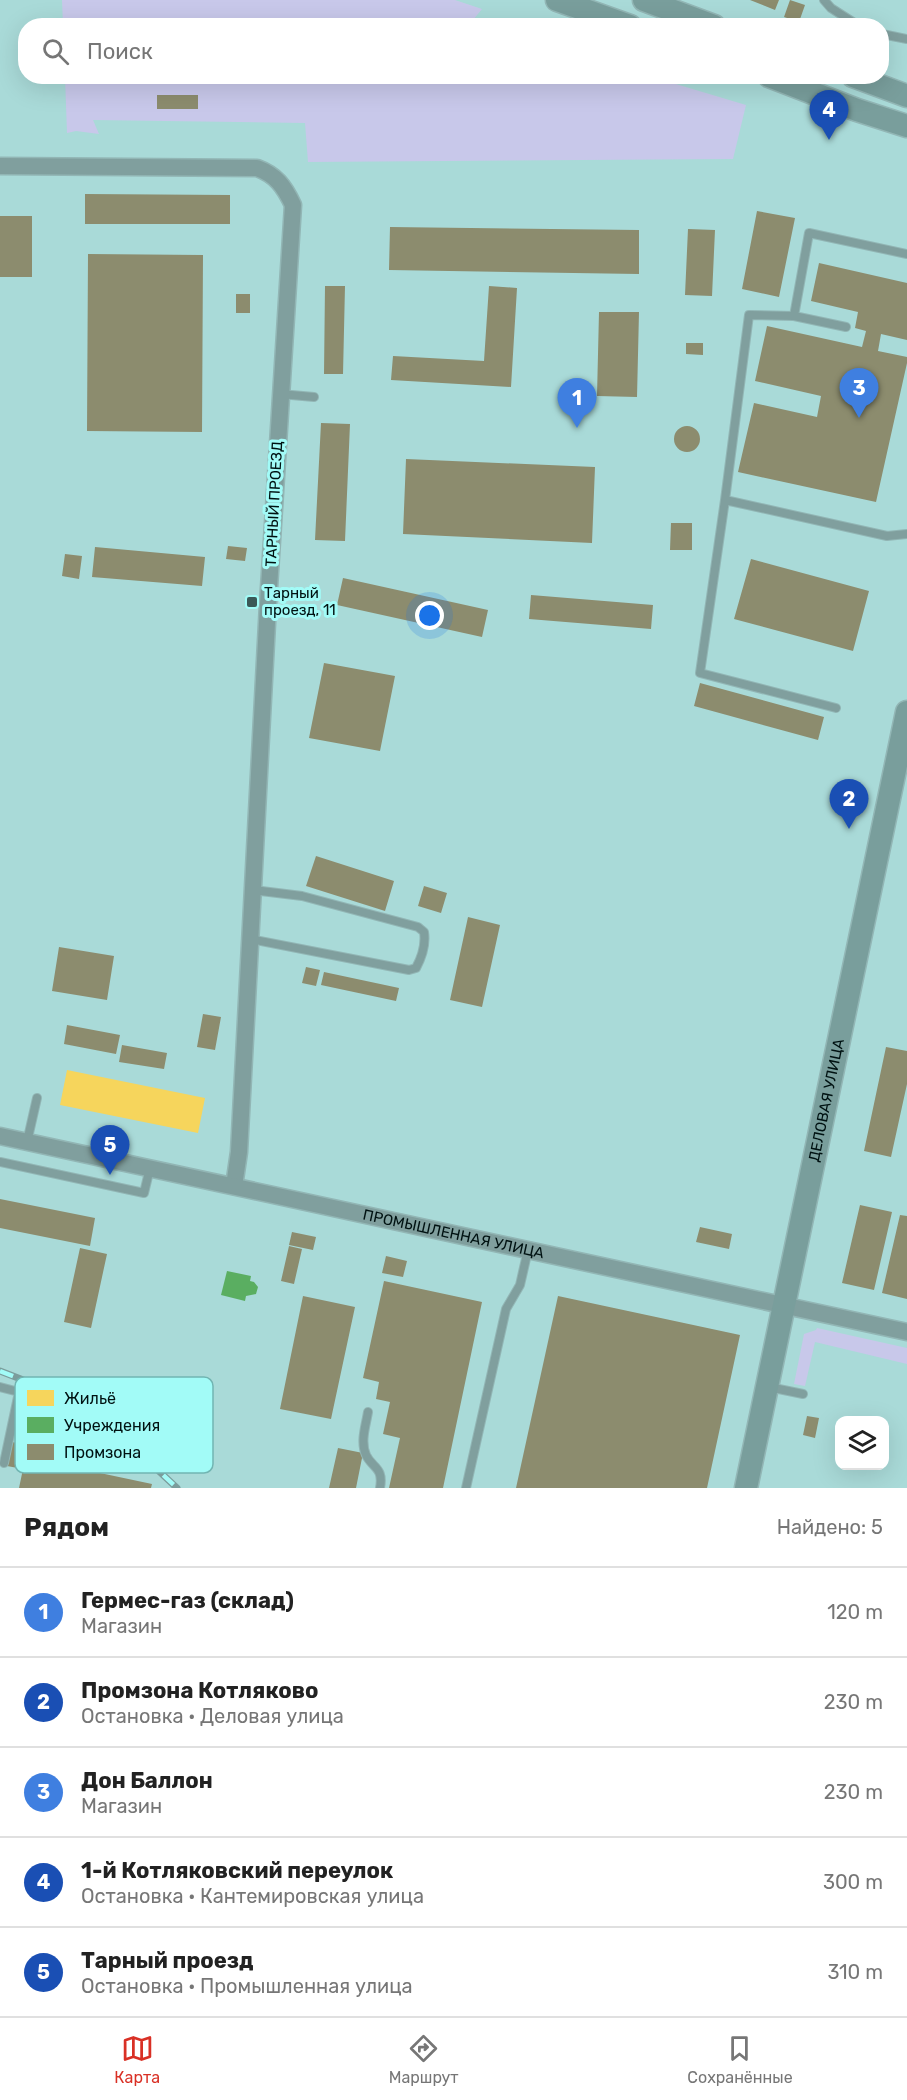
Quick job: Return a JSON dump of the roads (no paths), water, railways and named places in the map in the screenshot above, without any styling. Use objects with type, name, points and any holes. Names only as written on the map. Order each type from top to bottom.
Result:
[{"type":"street","points":[[557,0],[608,18]]},
{"type":"street","points":[[644,0],[692,18]]},
{"type":"street","points":[[790,84],[907,126]]},
{"type":"street","points":[[875,84],[907,96]]},
{"type":"street","name":"ТАРНЫЙ ПРОЕЗД","points":[[0,166],[256,168],[270,173],[285,188],[293,204],[280,394],[239,1152],[234,1186]]},
{"type":"street","name":"ДЕЛОВАЯ УЛИЦА","points":[[746,1488],[907,712]]},
{"type":"street","name":"ПРОМЫШЛЕННАЯ УЛИЦА","points":[[0,1136],[907,1332]]},
{"type":"lane","points":[[824,0],[831,8],[847,18]]},
{"type":"lane","points":[[889,35],[907,39]]},
{"type":"lane","points":[[794,316],[809,233],[907,254]]},
{"type":"lane","points":[[836,708],[700,673],[749,315],[794,316],[846,327]]},
{"type":"lane","points":[[280,394],[314,397]]},
{"type":"lane","points":[[725,500],[887,536],[907,534]]},
{"type":"lane","points":[[250,939],[409,970],[416,968],[421,960],[426,941],[424,932],[418,927],[302,896],[253,890]]},
{"type":"lane","points":[[27,1142],[37,1098]]},
{"type":"lane","points":[[0,1162],[144,1193],[150,1167]]},
{"type":"lane","points":[[466,1488],[506,1309],[520,1285],[528,1250]]},
{"type":"lane","points":[[766,1386],[803,1394]]},
{"type":"lane","points":[[0,1387],[15,1391]]},
{"type":"lane","points":[[4,1463],[15,1411]]},
{"type":"lane","points":[[368,1412],[363,1439],[366,1456],[379,1468],[380,1488]]},
{"type":"railway","points":[[0,1371],[16,1377]]},
{"type":"railway","points":[[161,1473],[177,1488]]},
{"type":"place","name":"1-й Котляковский переулок","points":[[829,140]]},
{"type":"place","name":"Дон Баллон","points":[[859,418]]},
{"type":"place","name":"Гермес-газ (склад)","points":[[577,428]]},
{"type":"place","name":"Тарный проезд, 11","points":[[252,602]]},
{"type":"place","name":"Промзона Котляково","points":[[849,829]]},
{"type":"place","name":"Тарный проезд","points":[[110,1175]]}]
